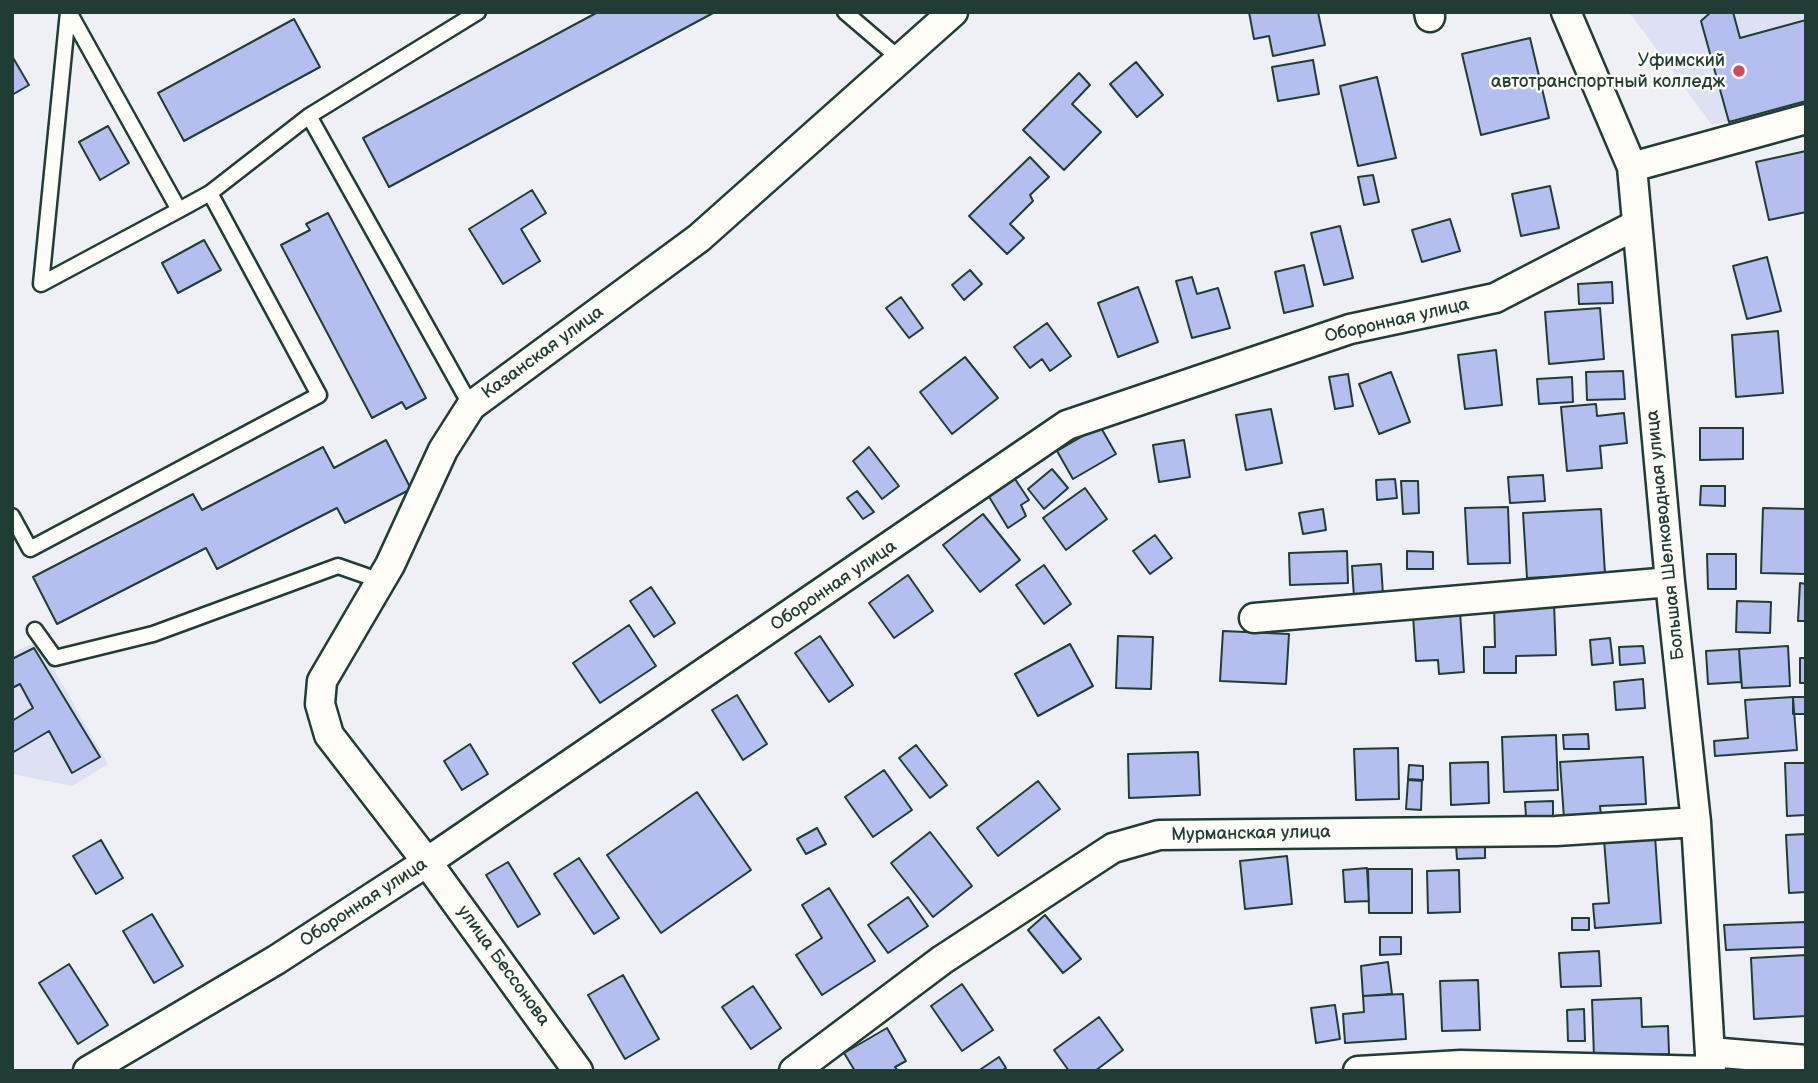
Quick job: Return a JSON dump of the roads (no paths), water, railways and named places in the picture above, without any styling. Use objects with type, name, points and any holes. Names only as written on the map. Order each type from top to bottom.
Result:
[{"type":"street","name":"Казанская улица","points":[[428,862],[329,735],[320,704],[323,681],[381,581],[443,450],[471,406],[699,238],[953,12]]},
{"type":"street","name":"Большая Шелководная улица","points":[[1566,12],[1632,167],[1670,582],[1696,822],[1711,1065]]},
{"type":"street","points":[[1632,167],[1806,119]]},
{"type":"street","name":"Оборонная улица","points":[[88,1071],[276,960],[428,862],[1067,425],[1350,329],[1495,298],[1636,225]]},
{"type":"street","points":[[1254,618],[1670,582]]},
{"type":"street","name":"Мурманская улица","points":[[794,1071],[942,960],[1113,848],[1159,835],[1556,831],[1696,822]]},
{"type":"street","name":"улица Бессонова","points":[[428,862],[578,1071]]},
{"type":"street","points":[[1357,1071],[1461,1065],[1711,1065],[1806,1060]]},
{"type":"lane","points":[[69,12],[178,210]]},
{"type":"lane","points":[[69,12],[41,284],[210,193],[309,116],[478,12]]},
{"type":"lane","points":[[845,12],[900,59]]},
{"type":"lane","points":[[309,116],[471,406]]},
{"type":"lane","points":[[12,516],[30,549],[319,395],[210,193]]},
{"type":"lane","points":[[36,631],[55,658],[153,634],[338,566],[381,581]]},
{"type":"place","name":"Уфимский автотранспортный колледж","points":[[1739,71]]}]
